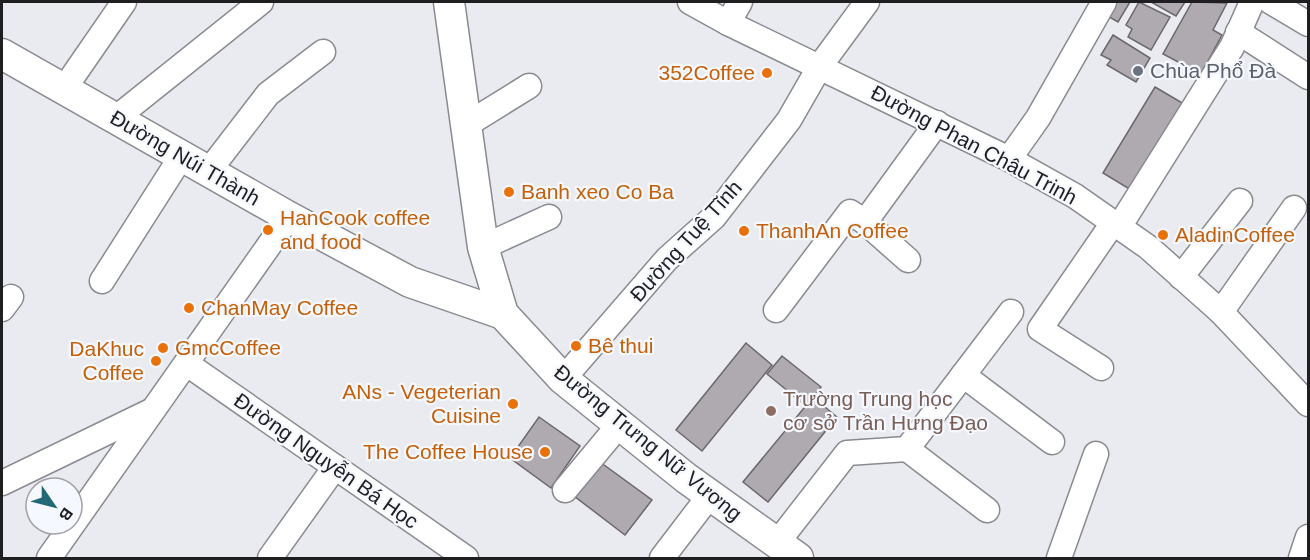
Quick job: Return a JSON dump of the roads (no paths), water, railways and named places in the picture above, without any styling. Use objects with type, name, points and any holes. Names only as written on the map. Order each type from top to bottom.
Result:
[{"type":"main road","name":"Đường Trưng Nữ Vương","points":[[448,2],[483,247],[503,314],[563,379],[710,495],[787,551]]},
{"type":"main road","name":"Đường Núi Thành","points":[[2,54],[181,157],[410,282],[503,314]]},
{"type":"street","points":[[64,89],[124,2]]},
{"type":"street","points":[[116,118],[261,2]]},
{"type":"street","name":"Đường Phan Châu Trinh","points":[[690,2],[728,23],[1009,159],[1075,196],[1148,247],[1221,312],[1308,404]]},
{"type":"street","points":[[728,23],[740,2]]},
{"type":"street","name":"Đường Tuệ Tĩnh","points":[[563,379],[667,259],[714,217],[789,120],[820,66],[867,2]]},
{"type":"street","points":[[1009,159],[1038,118],[1104,2]]},
{"type":"street","points":[[1101,368],[1040,329],[1116,225],[1232,47],[1252,2]]},
{"type":"street","points":[[1271,2],[1308,24]]},
{"type":"street","points":[[1238,32],[1308,77]]},
{"type":"street","points":[[208,172],[268,94],[323,52]]},
{"type":"street","points":[[466,125],[530,87]]},
{"type":"street","points":[[865,222],[937,123]]},
{"type":"street","points":[[102,281],[181,157]]},
{"type":"street","points":[[1181,277],[1240,201]]},
{"type":"street","points":[[1221,312],[1294,208]]},
{"type":"street","points":[[776,310],[850,213],[865,222],[908,260]]},
{"type":"street","points":[[50,558],[289,217]]},
{"type":"street","points":[[483,247],[549,217]]},
{"type":"street","points":[[907,448],[1011,312]]},
{"type":"street","name":"Đường Nguyễn Bá Học","points":[[186,364],[466,558]]},
{"type":"street","points":[[963,375],[1052,442]]},
{"type":"street","points":[[2,483],[153,410]]},
{"type":"street","points":[[566,490],[619,425]]},
{"type":"street","points":[[787,551],[847,453],[907,448],[987,510]]},
{"type":"street","points":[[1059,558],[1096,454]]},
{"type":"street","points":[[270,558],[335,467]]},
{"type":"street","points":[[662,558],[710,495]]},
{"type":"place","name":"Chùa Phổ Đà","points":[[1138,71]]},
{"type":"place","name":"352Coffee","points":[[767,73]]},
{"type":"place","name":"Banh xeo Co Ba","points":[[509,192]]},
{"type":"place","name":"HanCook coffee and food","points":[[268,230]]},
{"type":"place","name":"ThanhAn Coffee","points":[[744,231]]},
{"type":"place","name":"AladinCoffee","points":[[1163,235]]},
{"type":"place","name":"ChanMay Coffee","points":[[189,308]]},
{"type":"place","name":"Bê thui","points":[[576,346]]},
{"type":"place","name":"GmcCoffee","points":[[163,348]]},
{"type":"place","name":"DaKhuc Coffee","points":[[156,361]]},
{"type":"place","name":"ANs - Vegeterian Cuisine","points":[[513,404]]},
{"type":"place","name":"Trường Trung học cơ sở Trần Hưng Đạo","points":[[771,411]]},
{"type":"place","name":"The Coffee House","points":[[545,452]]}]
